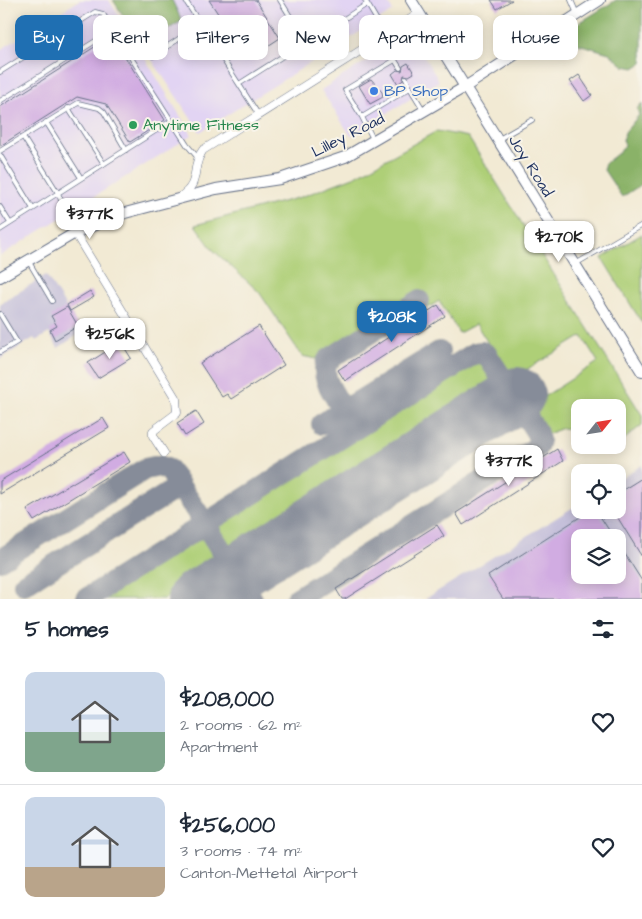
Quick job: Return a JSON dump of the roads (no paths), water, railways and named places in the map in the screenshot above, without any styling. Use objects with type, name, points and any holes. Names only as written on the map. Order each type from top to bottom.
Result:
[{"type":"street","name":"Joy Road","points":[[412,0],[642,372]]},
{"type":"street","name":"Lilley Road","points":[[578,15],[600,0]]},
{"type":"street","points":[[178,198],[193,184],[198,158],[203,150],[359,50]]},
{"type":"street","name":"Lilley Road","points":[[0,277],[75,233],[125,213],[178,198],[302,174],[345,157],[507,60]]},
{"type":"street","points":[[75,233],[176,399],[177,413],[154,432],[153,436],[164,452]]},
{"type":"lane","points":[[185,0],[195,15]]},
{"type":"lane","points":[[280,0],[301,34],[309,38],[316,37],[366,2],[373,15]]},
{"type":"lane","points":[[571,0],[578,15]]},
{"type":"lane","points":[[0,72],[95,12],[104,15]]},
{"type":"lane","points":[[0,101],[93,43]]},
{"type":"lane","points":[[239,84],[278,59]]},
{"type":"lane","points":[[132,60],[171,121],[198,158]]},
{"type":"lane","points":[[224,60],[258,114]]},
{"type":"lane","points":[[374,141],[345,90],[395,60],[400,68]]},
{"type":"lane","points":[[406,78],[424,111]]},
{"type":"lane","points":[[362,117],[410,88]]},
{"type":"lane","points":[[33,208],[0,153],[68,108],[78,103],[99,108],[126,150]]},
{"type":"lane","points":[[68,108],[104,164]]},
{"type":"lane","points":[[498,140],[532,120]]},
{"type":"lane","points":[[0,230],[171,121]]},
{"type":"lane","points":[[46,122],[82,178]]},
{"type":"lane","points":[[23,137],[58,193],[75,233]]},
{"type":"lane","points":[[0,207],[10,223]]},
{"type":"lane","points":[[575,264],[642,224]]},
{"type":"lane","points":[[28,260],[52,301]]},
{"type":"lane","points":[[0,314],[17,342],[0,352]]},
{"type":"place","name":"BP Shop","points":[[374,91]]},
{"type":"place","name":"Anytime Fitness","points":[[133,125]]}]
